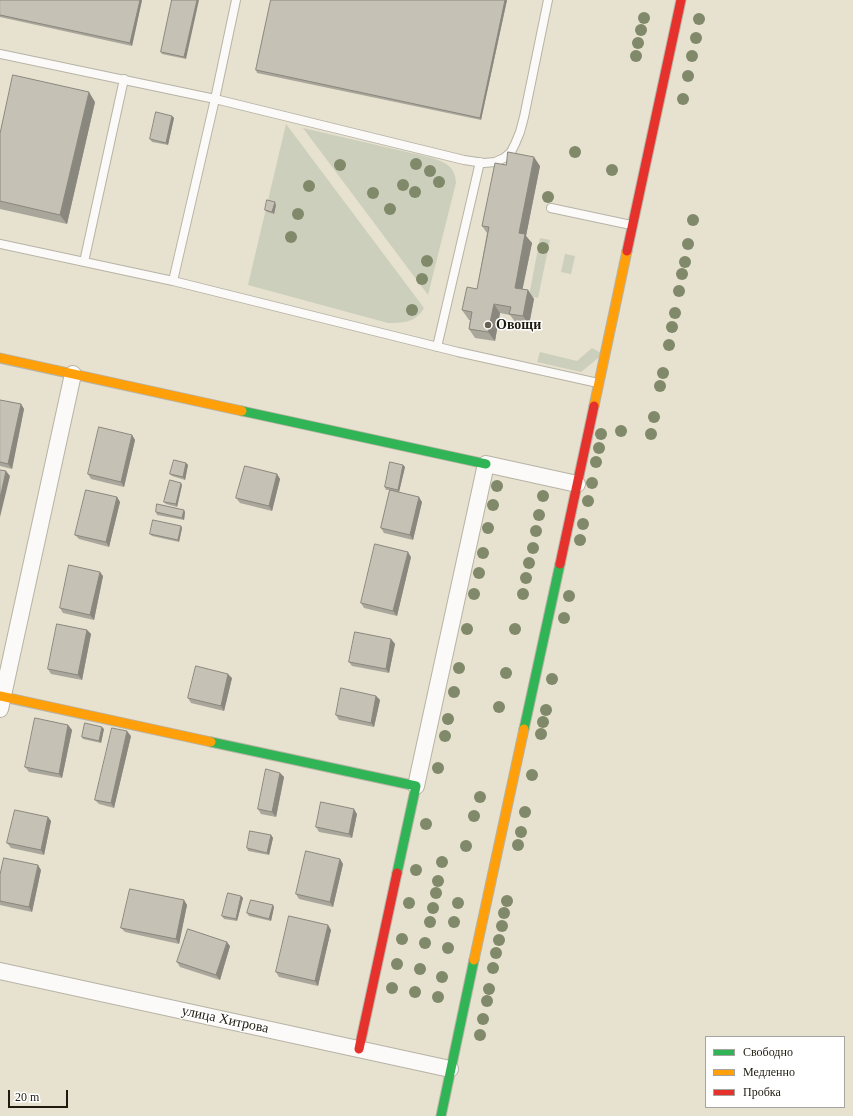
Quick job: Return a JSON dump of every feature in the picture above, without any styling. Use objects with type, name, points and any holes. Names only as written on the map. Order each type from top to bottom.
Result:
[{"type":"street","points":[[441,1116],[681,0]]},
{"type":"street","points":[[0,358],[578,484]]},
{"type":"street","points":[[73,374],[1,700],[416,786]]},
{"type":"street","points":[[358,1049],[486,464]]},
{"type":"street","name":"улица Хитрова","points":[[0,971],[450,1069]]},
{"type":"lane","points":[[173,281],[236,0]]},
{"type":"lane","points":[[0,54],[215,99],[457,158],[480,162],[495,162],[504,158],[510,152],[520,132],[548,0]]},
{"type":"lane","points":[[84,262],[124,79]]},
{"type":"lane","points":[[437,347],[480,162]]},
{"type":"lane","points":[[551,208],[632,225]]},
{"type":"lane","points":[[0,244],[173,281],[437,347],[598,383]]},
{"type":"green space","points":[[286,124],[424,308],[421,313],[413,319],[399,323],[388,323],[248,285]]},
{"type":"green space","points":[[303,128],[433,158],[446,164],[452,169],[456,183],[428,295]]},
{"type":"green space","points":[[540,238],[550,240],[538,298],[529,296]]},
{"type":"green space","points":[[565,254],[575,256],[571,274],[561,272]]},
{"type":"green space","points":[[592,348],[603,354],[581,372],[537,362],[540,352],[577,361]]},
{"type":"building","points":[[0,0],[140,0],[130,43],[0,15]]},
{"type":"building","points":[[172,0],[197,0],[184,57],[161,52]]},
{"type":"building","points":[[271,0],[505,0],[480,118],[256,70]]},
{"type":"building","points":[[13,75],[89,92],[60,215],[0,201],[0,134]]},
{"type":"building","points":[[156,112],[172,116],[166,143],[150,139]]},
{"type":"building","points":[[508,152],[534,157],[519,233],[525,234],[515,288],[528,290],[523,316],[509,314],[511,307],[494,304],[488,332],[469,329],[472,312],[462,310],[467,287],[477,289],[489,227],[482,226],[495,163],[506,165]]},
{"type":"building","points":[[267,200],[275,202],[272,212],[265,210]]},
{"type":"building","points":[[0,400],[21,404],[8,464],[0,462]]},
{"type":"building","points":[[99,427],[132,435],[121,482],[88,474]]},
{"type":"building","points":[[174,460],[186,463],[183,477],[170,474]]},
{"type":"building","points":[[390,462],[403,465],[398,490],[385,487]]},
{"type":"building","points":[[245,466],[277,474],[269,506],[236,498]]},
{"type":"building","points":[[0,470],[6,471],[0,498]]},
{"type":"building","points":[[170,480],[181,483],[176,504],[164,502]]},
{"type":"building","points":[[86,490],[117,497],[106,542],[75,535]]},
{"type":"building","points":[[390,490],[419,497],[410,535],[381,528]]},
{"type":"building","points":[[157,504],[184,510],[182,518],[156,512]]},
{"type":"building","points":[[153,520],[181,526],[178,540],[150,534]]},
{"type":"building","points":[[375,544],[408,552],[393,611],[361,603]]},
{"type":"building","points":[[69,565],[100,572],[90,615],[60,608]]},
{"type":"building","points":[[57,624],[87,630],[78,675],[48,669]]},
{"type":"building","points":[[355,632],[391,639],[386,669],[349,662]]},
{"type":"building","points":[[196,666],[228,674],[221,706],[188,698]]},
{"type":"building","points":[[341,688],[376,696],[371,723],[336,715]]},
{"type":"building","points":[[35,718],[68,725],[59,774],[25,767]]},
{"type":"building","points":[[85,723],[102,727],[99,741],[82,737]]},
{"type":"building","points":[[112,728],[127,731],[111,803],[95,800]]},
{"type":"building","points":[[266,769],[280,773],[272,812],[258,809]]},
{"type":"building","points":[[321,802],[354,809],[349,834],[316,827]]},
{"type":"building","points":[[15,810],[48,817],[41,850],[7,843]]},
{"type":"building","points":[[250,831],[271,835],[267,853],[247,848]]},
{"type":"building","points":[[306,851],[340,859],[330,902],[296,894]]},
{"type":"building","points":[[4,858],[38,865],[29,907],[0,901],[0,875]]},
{"type":"building","points":[[130,889],[184,900],[176,939],[121,928]]},
{"type":"building","points":[[228,893],[241,896],[236,919],[222,916]]},
{"type":"building","points":[[251,900],[273,905],[269,919],[247,913]]},
{"type":"building","points":[[289,916],[328,925],[315,981],[276,972]]},
{"type":"building","points":[[188,929],[227,942],[216,975],[177,962]]},
{"type":"traffic: fast","points":[[242,411],[486,464]]},
{"type":"traffic: fast","points":[[524,729],[560,564]]},
{"type":"traffic: fast","points":[[211,742],[416,786],[397,873]]},
{"type":"traffic: fast","points":[[441,1116],[474,960]]},
{"type":"traffic: slow","points":[[594,406],[627,251]]},
{"type":"traffic: slow","points":[[0,358],[242,411]]},
{"type":"traffic: slow","points":[[0,696],[211,742]]},
{"type":"traffic: slow","points":[[474,960],[524,729]]},
{"type":"traffic: jam","points":[[627,251],[681,0]]},
{"type":"traffic: jam","points":[[560,564],[594,406]]},
{"type":"traffic: jam","points":[[359,1049],[397,873]]},
{"type":"place","name":"Овощи","points":[[488,325]]}]
